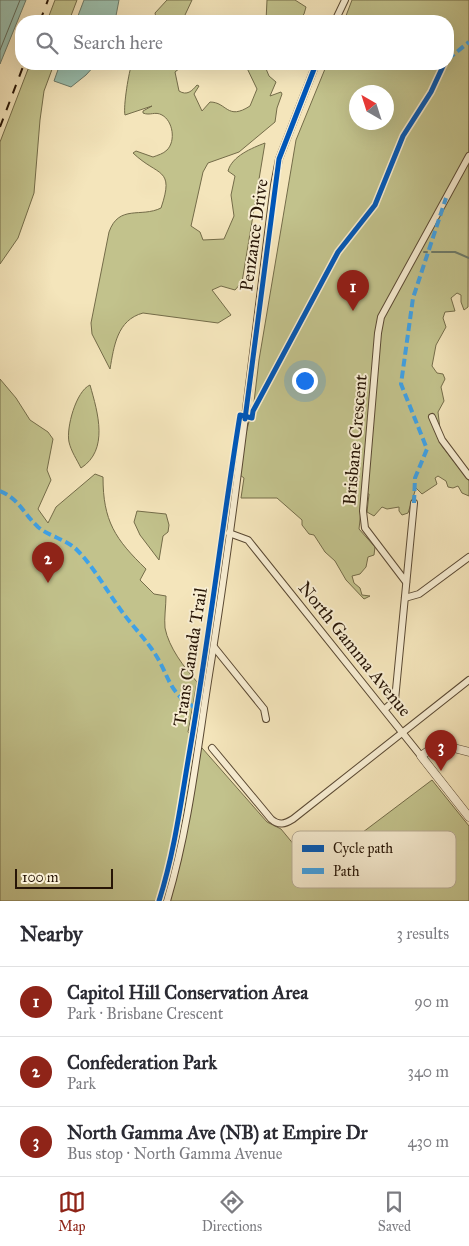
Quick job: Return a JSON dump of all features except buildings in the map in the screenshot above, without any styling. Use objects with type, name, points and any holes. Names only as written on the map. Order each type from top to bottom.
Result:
[{"type":"street","points":[[338,15],[345,0]]},
{"type":"street","name":"Penzance Drive","points":[[167,901],[183,839],[214,648],[274,185],[279,158],[314,70]]},
{"type":"street","name":"Brisbane Crescent","points":[[406,582],[365,528],[364,515],[378,333],[381,317],[469,156]]},
{"type":"street","points":[[432,417],[442,440],[469,476]]},
{"type":"street","points":[[385,709],[395,700],[414,503]]},
{"type":"street","name":"North Gamma Avenue","points":[[229,533],[248,540],[385,709],[469,817]]},
{"type":"street","points":[[405,598],[420,594],[469,557]]},
{"type":"street","points":[[214,648],[264,709],[266,719]]},
{"type":"street","points":[[212,748],[271,819],[276,824],[282,824],[293,819],[469,680]]},
{"type":"street","points":[[421,756],[438,744],[469,752]]},
{"type":"green space","points":[[55,0],[77,0],[71,15],[49,15]]},
{"type":"green space","points":[[167,0],[192,0],[185,15],[155,15],[155,13]]},
{"type":"green space","points":[[267,0],[295,0],[306,7],[303,15],[266,15]]},
{"type":"green space","points":[[352,0],[469,0],[468,307],[464,310],[461,295],[457,293],[451,298],[455,311],[445,312],[443,318],[446,327],[436,345],[432,366],[437,373],[443,374],[445,379],[441,387],[444,401],[438,412],[442,446],[469,481],[469,496],[462,493],[458,486],[448,487],[446,481],[438,476],[435,478],[437,484],[422,494],[416,488],[408,513],[402,515],[399,507],[387,509],[382,507],[374,516],[367,512],[369,494],[363,493],[359,529],[375,547],[374,555],[368,557],[366,567],[360,574],[352,576],[362,595],[370,596],[364,599],[346,580],[335,561],[325,552],[314,535],[309,534],[302,525],[302,520],[277,498],[241,498],[244,478],[240,475],[242,449],[254,402],[259,360],[296,140],[325,70],[454,70],[454,15],[346,15]]},
{"type":"green space","points":[[28,70],[52,70],[44,91],[34,193],[18,238],[0,264],[0,142]]},
{"type":"green space","points":[[130,70],[178,70],[175,72],[179,91],[187,93],[197,85],[199,86],[194,94],[202,111],[210,102],[236,112],[250,106],[257,89],[248,70],[266,70],[269,76],[276,82],[270,96],[281,92],[282,94],[275,122],[239,152],[208,163],[203,172],[191,226],[200,232],[203,240],[224,239],[234,216],[231,195],[235,176],[228,171],[230,166],[243,153],[265,143],[242,282],[235,290],[221,286],[212,290],[231,315],[218,323],[143,313],[134,316],[127,321],[118,335],[110,369],[92,334],[91,323],[109,232],[113,223],[125,215],[161,208],[165,195],[165,179],[162,174],[133,153],[136,151],[153,157],[165,151],[172,142],[171,126],[166,118],[155,113],[143,113],[143,111],[152,106],[125,115]]},
{"type":"green space","points":[[0,379],[16,398],[30,420],[48,432],[53,439],[47,470],[51,480],[38,509],[48,523],[56,507],[95,474],[103,477],[105,506],[108,518],[126,548],[146,569],[140,580],[154,594],[166,596],[165,628],[167,635],[178,657],[197,682],[188,732],[267,822],[281,829],[292,842],[292,888],[456,888],[456,831],[364,831],[432,780],[469,826],[469,901],[0,901]]},
{"type":"green space","points":[[90,385],[98,419],[98,441],[90,460],[81,468],[70,445],[68,436],[76,402],[80,394]]},
{"type":"green space","points":[[137,511],[166,514],[169,525],[168,532],[163,536],[159,560],[140,535],[134,522]]},
{"type":"water","points":[[0,0],[26,0],[20,15],[15,15],[15,27],[0,64]]},
{"type":"water","points":[[84,0],[119,0],[116,15],[78,15]]},
{"type":"water","points":[[58,70],[91,70],[71,87],[54,81]]},
{"type":"waterway","points":[[432,252],[455,252],[469,258]]},
{"type":"railway","points":[[42,15],[48,0]]},
{"type":"railway","points":[[0,127],[22,70]]},
{"type":"marked path","points":[[454,54],[469,42]]},
{"type":"marked path","points":[[414,503],[415,478],[427,449],[401,384],[413,298],[446,198]]},
{"type":"marked path","points":[[0,491],[12,498],[38,527],[68,543],[83,556],[122,612],[151,648],[174,690],[180,697],[199,710]]},
{"type":"cycle path","points":[[245,419],[279,159],[314,70]]},
{"type":"cycle path","name":"Trans Canada Trail","points":[[159,901],[169,863],[180,806],[240,415],[252,418],[253,411],[338,252],[375,205],[403,136],[431,92],[441,70]]},
{"type":"place","name":"Capitol Hill Conservation Area","points":[[353,311]]},
{"type":"place","name":"Confederation Park","points":[[48,583]]},
{"type":"place","name":"North Gamma Ave (NB) at Empire Dr","points":[[441,771]]}]
